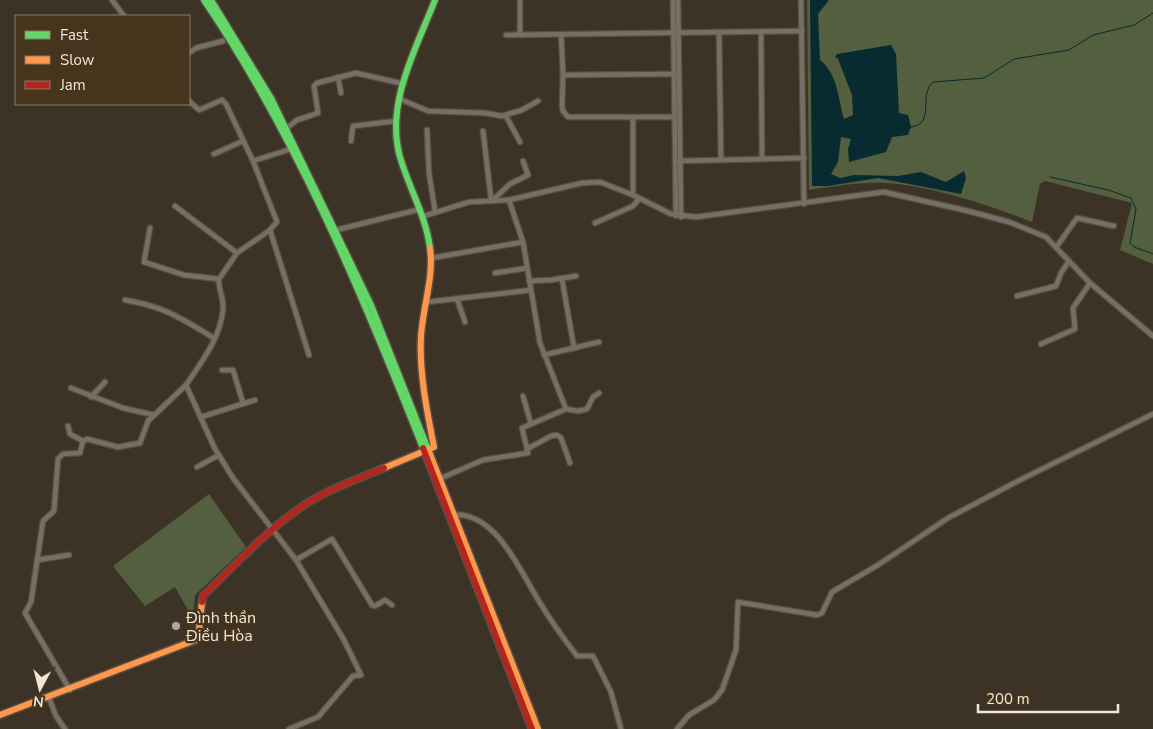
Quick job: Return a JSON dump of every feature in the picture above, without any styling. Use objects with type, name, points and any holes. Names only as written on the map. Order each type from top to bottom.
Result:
[{"type":"main road","points":[[204,0],[250,71],[291,149],[366,307],[427,451]]},
{"type":"main road","points":[[211,0],[255,68],[287,128],[382,331],[438,480],[538,729]]},
{"type":"main road","points":[[0,714],[49,698],[198,639],[203,596],[273,529],[322,495],[434,448],[424,375],[421,324],[427,302],[432,258],[424,216],[397,145],[396,121],[404,84],[434,0]]},
{"type":"main road","points":[[452,515],[532,729]]},
{"type":"street","points":[[520,0],[520,34]]},
{"type":"street","points":[[672,0],[676,33]]},
{"type":"street","points":[[678,0],[676,33],[678,216]]},
{"type":"street","points":[[801,0],[804,204]]},
{"type":"street","points":[[114,1],[123,15]]},
{"type":"street","points":[[719,32],[721,160]]},
{"type":"street","points":[[761,32],[762,159]]},
{"type":"street","points":[[506,35],[802,32]]},
{"type":"street","points":[[561,34],[562,106],[565,114],[568,116],[633,118],[674,117]]},
{"type":"street","points":[[190,52],[196,48],[223,41]]},
{"type":"street","points":[[287,128],[297,120],[318,113],[314,86],[338,77],[356,73],[404,84]]},
{"type":"street","points":[[563,75],[676,74]]},
{"type":"street","points":[[676,74],[674,117],[678,161]]},
{"type":"street","points":[[338,77],[341,93]]},
{"type":"street","points":[[400,99],[434,112],[506,116],[538,101]]},
{"type":"street","points":[[68,426],[70,434],[83,441],[87,439],[118,447],[140,443],[146,424],[186,385],[214,338],[223,312],[219,279],[237,253],[276,225],[277,219],[253,161],[224,102],[217,101],[199,110],[190,102]]},
{"type":"street","points":[[506,116],[520,142]]},
{"type":"street","points":[[633,118],[633,195]]},
{"type":"street","points":[[351,141],[353,126],[396,121]]},
{"type":"street","points":[[427,130],[429,173],[435,211]]},
{"type":"street","points":[[483,131],[492,199]]},
{"type":"street","points":[[214,154],[243,141]]},
{"type":"street","points":[[253,161],[291,149]]},
{"type":"street","points":[[678,161],[804,158]]},
{"type":"street","points":[[492,199],[512,182],[528,175],[523,161]]},
{"type":"street","points":[[424,216],[435,211],[492,199],[509,200],[591,182],[600,182],[678,216],[733,214],[884,192],[1009,222],[1039,233],[1057,246],[1090,283],[1153,336]]},
{"type":"street","points":[[595,223],[629,208],[639,199]]},
{"type":"street","points":[[509,200],[523,242],[538,336],[566,409]]},
{"type":"street","points":[[175,206],[237,253]]},
{"type":"street","points":[[336,230],[421,209]]},
{"type":"street","points":[[1057,246],[1077,218],[1114,226]]},
{"type":"street","points":[[150,228],[144,262],[184,275],[219,279]]},
{"type":"street","points":[[270,230],[309,354]]},
{"type":"street","points":[[432,258],[523,242]]},
{"type":"street","points":[[1017,296],[1056,286],[1061,273],[1069,261]]},
{"type":"street","points":[[495,273],[528,268]]},
{"type":"street","points":[[529,281],[562,279],[576,276]]},
{"type":"street","points":[[562,279],[574,348]]},
{"type":"street","points":[[1041,344],[1075,329],[1073,308],[1090,283]]},
{"type":"street","points":[[427,302],[531,290]]},
{"type":"street","points":[[125,300],[150,304],[177,315],[214,338]]},
{"type":"street","points":[[457,300],[465,322]]},
{"type":"street","points":[[544,355],[599,342]]},
{"type":"street","points":[[222,370],[232,370],[243,404]]},
{"type":"street","points":[[91,397],[105,382]]},
{"type":"street","points":[[186,385],[219,455],[233,478],[296,560],[344,640],[361,675],[353,676],[318,717],[289,729]]},
{"type":"street","points":[[71,388],[91,397],[136,412],[154,415]]},
{"type":"street","points":[[438,480],[477,462],[528,454],[522,428],[566,409],[578,412],[587,409],[593,397],[599,393]]},
{"type":"street","points":[[523,396],[531,424]]},
{"type":"street","points":[[201,417],[255,400]]},
{"type":"street","points":[[677,729],[689,715],[714,700],[722,690],[736,650],[738,602],[818,615],[824,610],[832,592],[878,565],[950,517],[1153,414]]},
{"type":"street","points":[[527,449],[551,436],[557,435],[561,438],[570,463]]},
{"type":"street","points":[[70,690],[25,613],[31,604],[43,521],[54,511],[58,459],[63,454],[80,453],[83,441]]},
{"type":"street","points":[[197,467],[219,455]]},
{"type":"street","points":[[452,515],[475,518],[494,533],[506,546],[540,604],[577,656],[593,656],[612,692],[621,729]]},
{"type":"street","points":[[296,560],[332,539],[374,606],[385,600],[392,605]]},
{"type":"street","points":[[38,560],[69,555]]},
{"type":"street","points":[[49,698],[56,716],[65,729]]},
{"type":"green space","points":[[807,0],[1153,0],[1153,264],[1120,250],[1132,203],[1045,181],[1040,184],[1032,222],[959,197],[900,184],[864,183],[809,190]]},
{"type":"green space","points":[[209,494],[246,547],[195,595],[193,619],[175,587],[145,606],[113,566]]},
{"type":"water","points":[[810,0],[829,0],[818,14],[820,60],[834,80],[844,119],[853,115],[852,95],[838,59],[835,57],[837,54],[891,45],[896,54],[899,113],[908,115],[911,127],[908,135],[892,137],[886,152],[849,162],[848,149],[851,139],[841,137],[838,162],[831,174],[840,178],[854,175],[898,176],[921,172],[946,182],[964,171],[966,178],[961,194],[878,178],[828,186],[812,186]]},
{"type":"waterway","points":[[911,127],[919,125],[923,121],[927,94],[933,82],[984,78],[1014,59],[1069,50],[1093,35],[1134,25],[1153,13]]},
{"type":"waterway","points":[[1050,177],[1108,190],[1131,198],[1136,209],[1130,243],[1134,247],[1153,254]]},
{"type":"traffic: fast","points":[[204,0],[238,52],[269,106],[326,218],[376,332],[423,448]]},
{"type":"traffic: fast","points":[[211,0],[271,98],[371,305],[430,454]]},
{"type":"traffic: fast","points":[[430,248],[425,225],[400,157],[396,137],[396,117],[405,77],[435,0]]},
{"type":"traffic: slow","points":[[384,468],[434,447],[421,364],[422,325],[431,270],[430,248]]},
{"type":"traffic: slow","points":[[430,454],[538,729]]},
{"type":"traffic: slow","points":[[0,715],[198,639],[202,602]]},
{"type":"traffic: jam","points":[[423,448],[532,729]]},
{"type":"traffic: jam","points":[[202,602],[203,596],[248,551],[297,510],[328,492],[384,468]]},
{"type":"place","name":"Đình thần Điều Hòa","points":[[176,626]]}]
